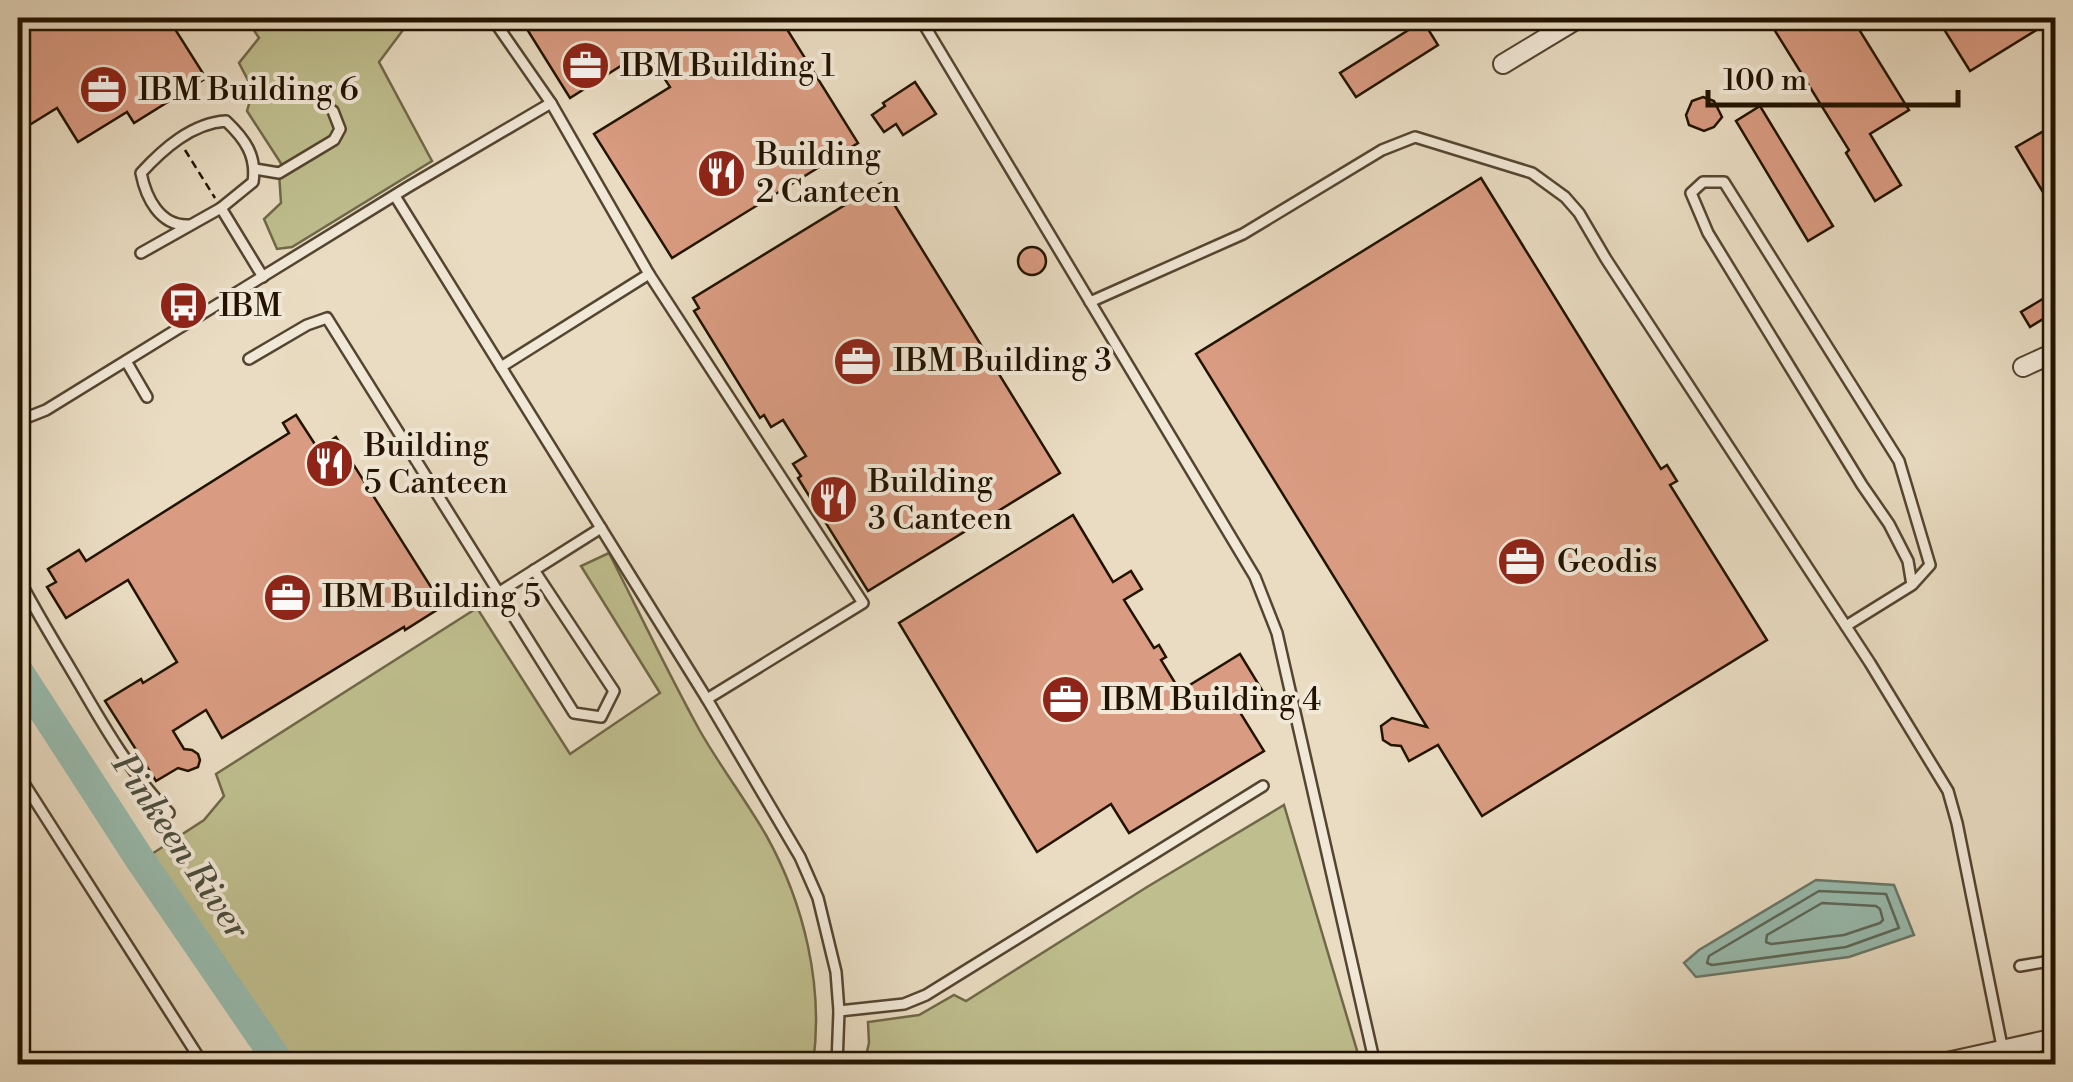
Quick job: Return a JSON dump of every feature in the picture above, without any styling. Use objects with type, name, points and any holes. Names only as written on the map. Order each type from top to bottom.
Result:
[{"type":"street","points":[[1503,64],[1578,18]]},
{"type":"street","points":[[2023,366],[2056,352]]},
{"type":"street","points":[[1938,1064],[2056,1038]]},
{"type":"lane","points":[[492,18],[551,102],[649,274],[863,603],[707,699]]},
{"type":"lane","points":[[920,18],[1256,577],[1277,633],[1375,1064]]},
{"type":"lane","points":[[18,420],[46,410],[551,102]]},
{"type":"lane","points":[[255,169],[279,173],[334,140],[340,129],[333,111]]},
{"type":"lane","points":[[140,253],[222,208],[253,182],[254,161],[247,145],[226,121],[211,122],[178,139],[140,173],[163,218],[173,224],[188,225]]},
{"type":"lane","points":[[1090,302],[1243,234],[1382,150],[1415,137],[1532,173],[1565,197],[1846,626],[1948,791],[2003,1051]]},
{"type":"lane","points":[[1846,626],[1912,585],[1930,566],[1899,462],[1724,182],[1703,182],[1690,192],[1708,233],[1889,524],[1908,561],[1912,585]]},
{"type":"lane","points":[[395,196],[783,826],[818,898],[836,972],[837,1064]]},
{"type":"lane","points":[[222,208],[263,277]]},
{"type":"lane","points":[[501,367],[649,274]]},
{"type":"lane","points":[[249,360],[306,325],[326,318],[574,713],[601,716],[614,691],[534,570]]},
{"type":"lane","points":[[126,361],[147,397]]},
{"type":"lane","points":[[498,593],[601,528]]},
{"type":"lane","points":[[18,577],[101,720],[149,792],[169,813]]},
{"type":"lane","points":[[18,774],[203,1064]]},
{"type":"lane","points":[[838,1011],[904,1004],[926,995],[1262,786]]},
{"type":"lane","points":[[2020,966],[2056,960]]},
{"type":"lane","points":[[2024,1046],[2029,1064]]},
{"type":"path","points":[[178,139],[222,208]]},
{"type":"shaded area","points":[[246,18],[412,18],[379,62],[432,161],[292,247],[277,249],[264,219],[281,203],[282,165],[247,111],[253,90],[239,63],[259,38]]},
{"type":"shaded area","points":[[609,553],[688,709],[766,835],[791,888],[813,975],[813,1064],[280,1064],[141,861],[204,820],[224,796],[216,774],[477,608],[570,754],[660,693],[581,566]]},
{"type":"shaded area","points":[[1284,805],[1361,1064],[864,1064],[868,1022],[919,1015],[954,995],[966,1001]]},
{"type":"water","points":[[1816,880],[1894,885],[1914,935],[1849,957],[1696,977],[1684,963],[1699,950]]},
{"type":"building","name":"IBM Building 6","points":[[18,18],[168,18],[206,78],[134,123],[127,112],[78,142],[57,108],[18,132]]},
{"type":"building","points":[[520,18],[780,18],[858,143],[672,258],[594,134],[670,87],[646,50],[570,98]]},
{"type":"building","points":[[1767,18],[1852,18],[1909,110],[1870,134],[1901,185],[1875,201],[1846,153],[1849,150]]},
{"type":"building","points":[[1937,18],[2056,18],[1970,71]]},
{"type":"building","points":[[1423,21],[1438,45],[1356,97],[1340,73]]},
{"type":"building","points":[[915,82],[936,114],[903,135],[896,124],[884,132],[872,115]]},
{"type":"building","points":[[1703,97],[1714,101],[1722,117],[1704,131],[1689,125],[1686,115],[1692,101]]},
{"type":"building","points":[[1760,106],[1833,226],[1808,241],[1736,121]]},
{"type":"building","points":[[2056,124],[2056,214],[2016,147]]},
{"type":"building","name":"Geodis","points":[[1481,178],[1661,469],[1667,465],[1677,481],[1670,485],[1767,640],[1482,816],[1438,745],[1409,761],[1401,746],[1383,740],[1381,726],[1392,718],[1427,727],[1196,354]]},
{"type":"building","name":"IBM Building 3","points":[[881,183],[1060,473],[868,591],[798,478],[801,476],[793,464],[806,456],[783,420],[771,427],[764,415],[760,418],[694,311],[699,308],[693,298]]},
{"type":"building","points":[[1032,247],[1042,251],[1046,261],[1042,271],[1032,275],[1022,271],[1018,261],[1022,251]]},
{"type":"building","points":[[2056,291],[2056,311],[2030,327],[2021,312]]},
{"type":"building","name":"IBM Building 5","points":[[296,415],[318,449],[336,437],[443,606],[222,738],[206,710],[173,731],[184,749],[198,754],[198,767],[188,771],[178,768],[156,781],[105,701],[177,662],[128,580],[66,618],[47,587],[56,582],[48,569],[79,550],[86,561],[289,433],[283,423]]},
{"type":"building","name":"IBM Building 4","points":[[1073,515],[1113,582],[1131,571],[1142,589],[1124,600],[1154,648],[1159,645],[1166,657],[1161,660],[1180,691],[1240,654],[1262,690],[1236,706],[1264,751],[1129,833],[1111,804],[1037,852],[899,623]]},
{"type":"waterway","name":"Pinkeen River","points":[[18,671],[141,861],[280,1064]]},
{"type":"place","name":"IBM Building 1","points":[[585,66]]},
{"type":"place","name":"IBM Building 6","points":[[103,90]]},
{"type":"place","name":"Building 2 Canteen","points":[[721,173]]},
{"type":"place","name":"IBM","points":[[184,306]]},
{"type":"place","name":"IBM Building 3","points":[[858,361]]},
{"type":"place","name":"Building 5 Canteen","points":[[329,464]]},
{"type":"place","name":"Building 3 Canteen","points":[[833,500]]},
{"type":"place","name":"Geodis","points":[[1522,562]]},
{"type":"place","name":"IBM Building 5","points":[[287,597]]},
{"type":"place","name":"IBM Building 4","points":[[1066,700]]}]
